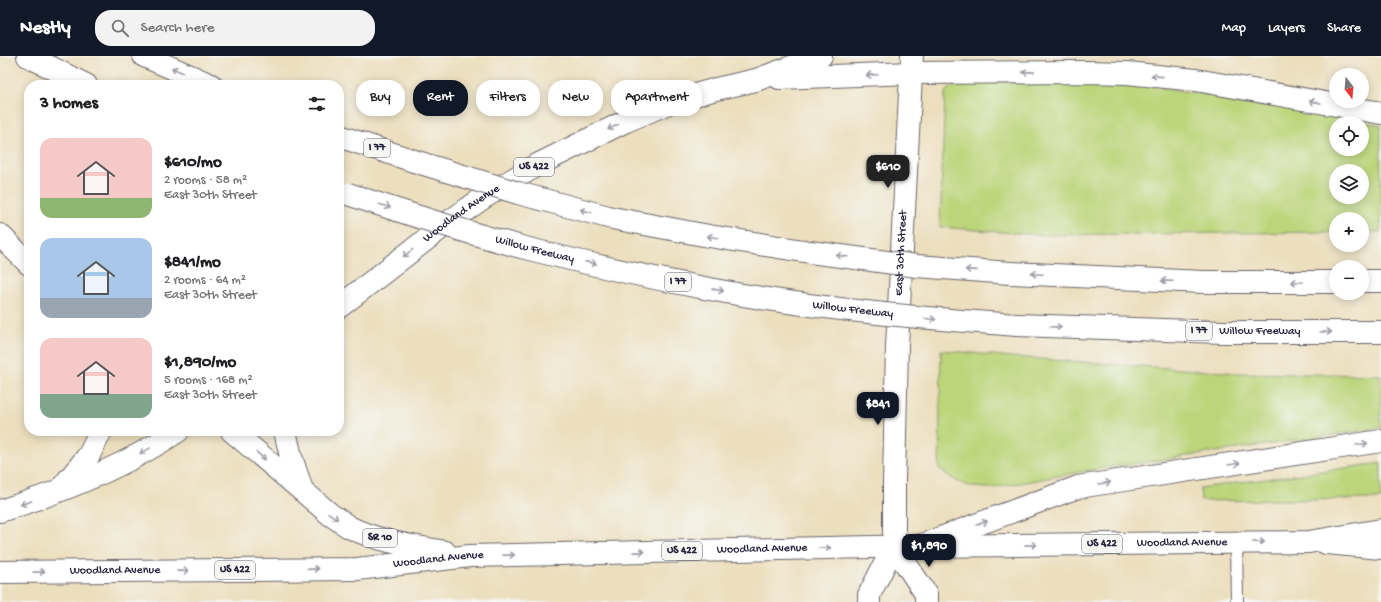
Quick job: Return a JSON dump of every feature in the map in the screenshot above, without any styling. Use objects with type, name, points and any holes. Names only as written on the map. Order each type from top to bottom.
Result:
[{"type":"main road","points":[[28,56],[76,80]]},
{"type":"main road","points":[[144,56],[199,80]]},
{"type":"main road","name":"Woodland Avenue","points":[[344,303],[450,221],[486,196],[535,166],[626,121],[671,102],[716,89],[756,80],[821,56]]},
{"type":"main road","points":[[756,80],[820,76],[912,65],[1127,73],[1196,80],[1381,113]]},
{"type":"main road","name":"East 30th Street","points":[[869,602],[869,595],[894,546],[897,346],[912,65]]},
{"type":"main road","name":"I 77","points":[[344,138],[518,193],[612,218],[709,236],[810,252],[917,266],[1010,273],[1204,282],[1329,282]]},
{"type":"main road","name":"Willow Freeway","points":[[344,193],[429,220],[528,248],[624,271],[722,291],[822,306],[906,316],[1017,325],[1223,332],[1381,332]]},
{"type":"main road","points":[[0,234],[24,252]]},
{"type":"main road","points":[[0,234],[24,259]]},
{"type":"main road","points":[[1369,281],[1381,281]]},
{"type":"main road","points":[[60,490],[89,455],[98,436]]},
{"type":"main road","points":[[0,511],[60,490],[129,460],[170,436]]},
{"type":"main road","name":"SR 10","points":[[238,436],[331,515],[349,526],[370,535],[402,544],[470,556]]},
{"type":"main road","points":[[286,436],[291,457],[303,492]]},
{"type":"main road","points":[[919,546],[1078,487],[1381,442]]},
{"type":"main road","name":"US 422","points":[[1309,542],[1381,530]]},
{"type":"main road","name":"Woodland Avenue","points":[[0,572],[357,569],[470,556],[894,546],[1309,542],[1381,548]]},
{"type":"main road","points":[[894,546],[926,594],[926,602]]},
{"type":"lane","points":[[1236,542],[1237,602]]},
{"type":"green space","points":[[969,81],[1130,83],[1263,103],[1333,116],[1329,116],[1329,156],[1369,156],[1369,123],[1381,125],[1381,232],[1369,232],[1369,212],[1329,212],[1329,232],[1039,235],[940,227],[945,92],[954,85]]},
{"type":"green space","points":[[941,350],[1012,357],[1238,373],[1381,375],[1381,428],[1098,469],[992,488],[969,486],[952,478],[939,468]]},
{"type":"green space","points":[[1381,463],[1381,499],[1201,501],[1200,488]]}]
